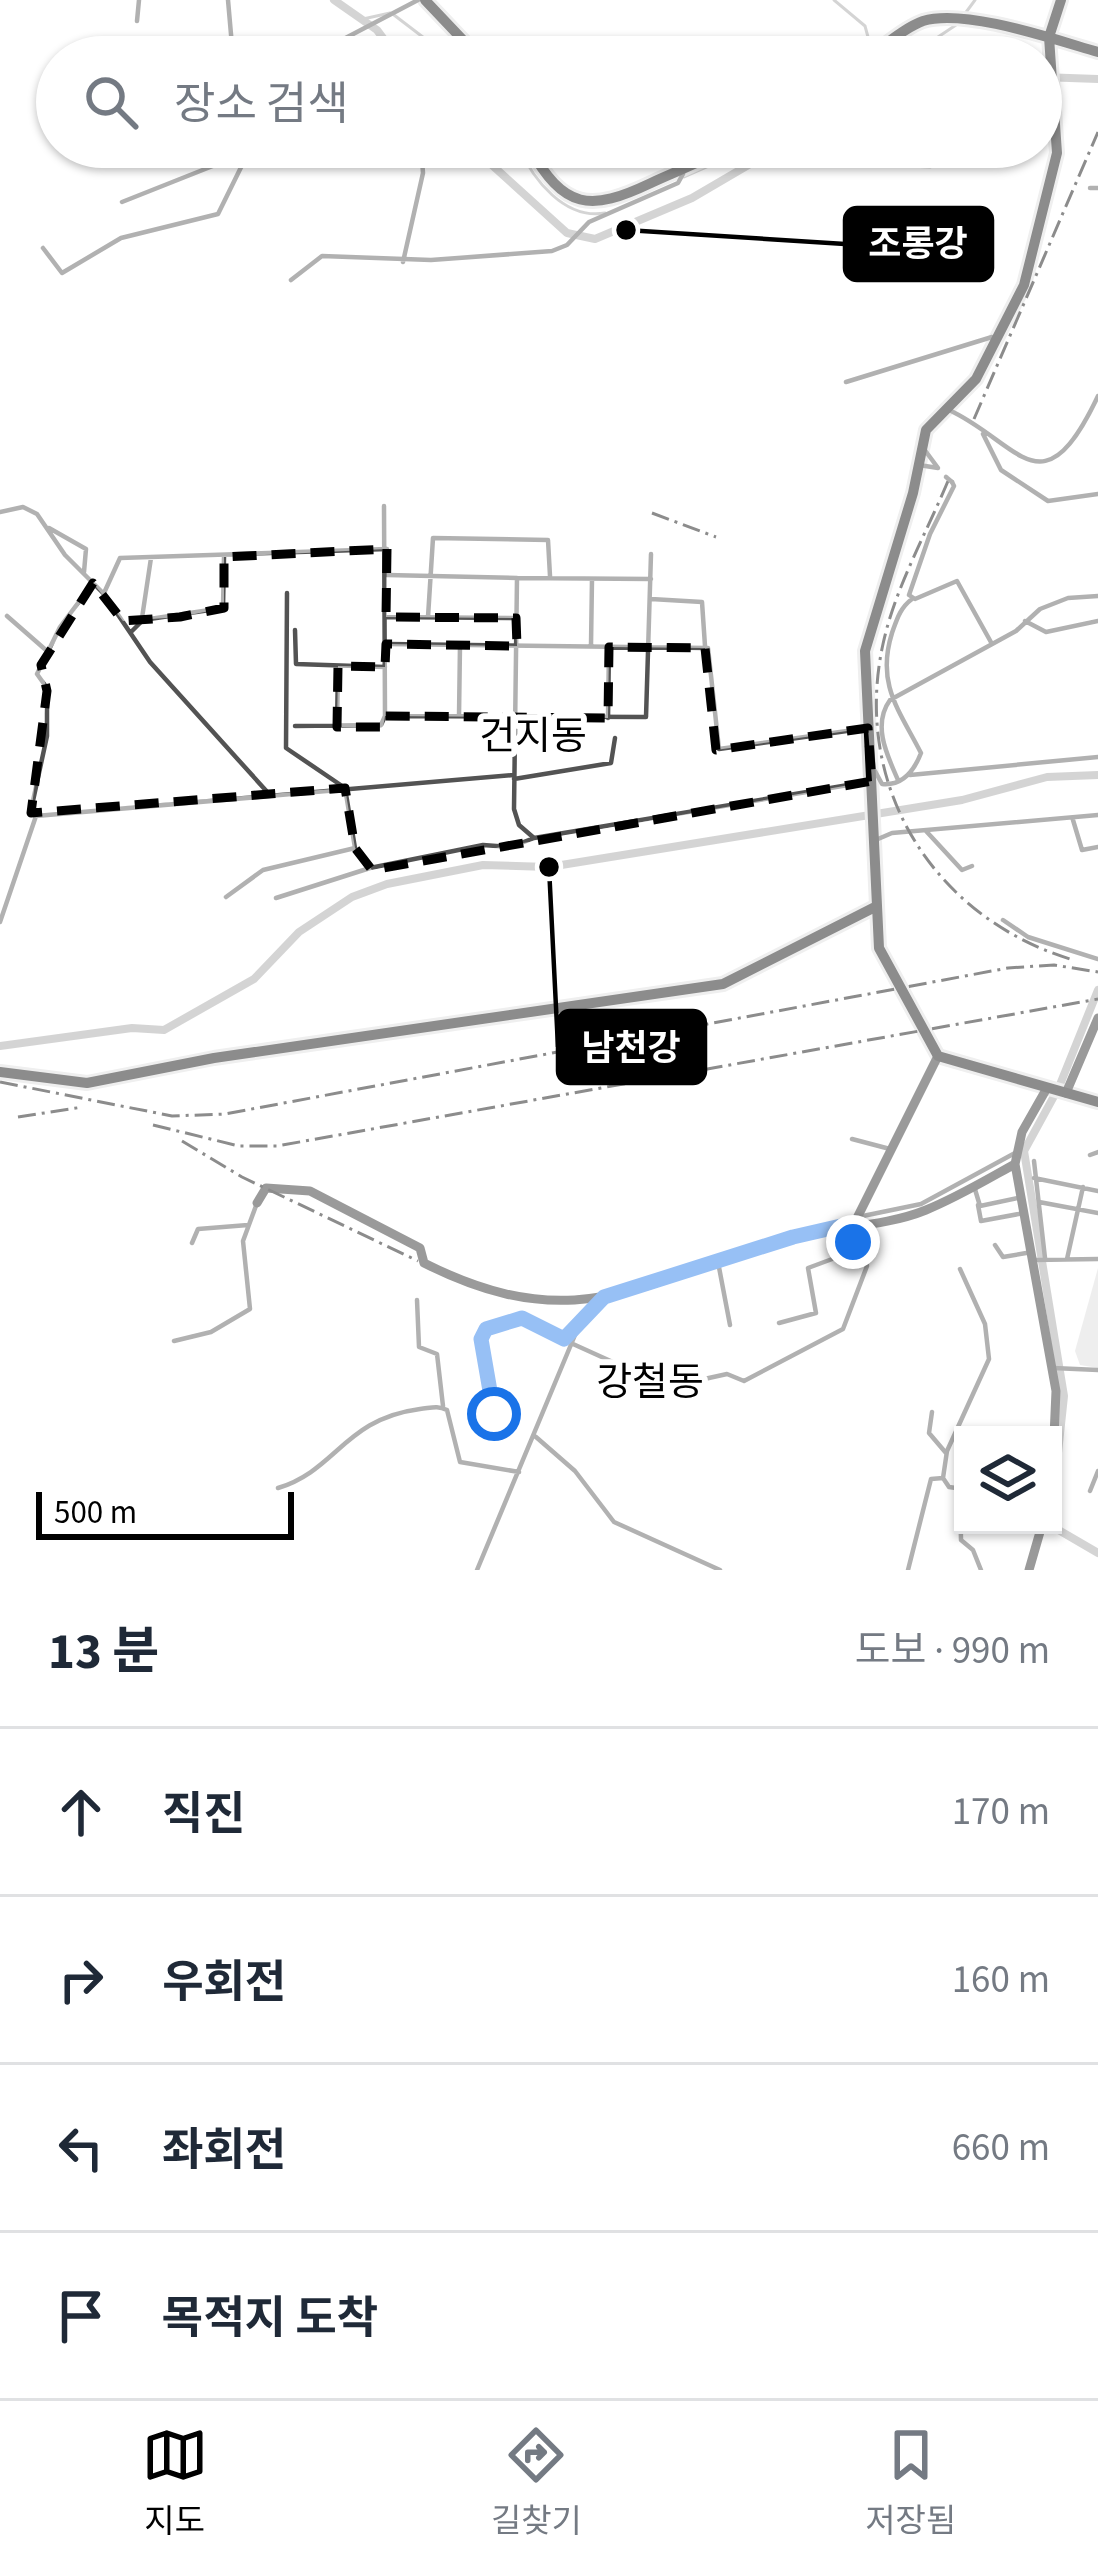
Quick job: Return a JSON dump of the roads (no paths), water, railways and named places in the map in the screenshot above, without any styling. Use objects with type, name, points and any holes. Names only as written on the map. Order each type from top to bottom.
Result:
[{"type":"main road","points":[[422,0],[458,36]]},
{"type":"main road","points":[[1049,36],[1060,0]]},
{"type":"main road","points":[[899,36],[920,22],[963,22],[1043,36]]},
{"type":"main road","points":[[1062,41],[1098,52]]},
{"type":"main road","points":[[545,168],[562,191],[588,204],[613,201],[684,169]]},
{"type":"main road","points":[[1053,168],[1027,277],[997,340],[976,379],[928,426],[866,651],[875,907],[881,956],[938,1056],[1098,1102]]},
{"type":"main road","points":[[0,1072],[92,1083],[214,1058],[723,984],[875,907]]},
{"type":"main road","points":[[859,915],[876,923]]},
{"type":"street","points":[[137,21],[140,0]]},
{"type":"street","points":[[227,0],[231,36]]},
{"type":"street","points":[[350,36],[422,0]]},
{"type":"street","points":[[122,202],[206,168]]},
{"type":"street","points":[[43,248],[62,273],[121,238],[212,217],[224,208],[241,168]]},
{"type":"street","points":[[403,259],[423,168]]},
{"type":"street","points":[[291,280],[322,256],[403,259],[535,254],[570,242],[579,230],[679,183],[684,169]]},
{"type":"street","points":[[846,382],[944,356],[986,337],[997,340]]},
{"type":"street","points":[[944,408],[1022,460],[1047,460],[1074,439],[1098,396]]},
{"type":"street","points":[[980,429],[1001,470],[1048,501],[1098,494]]},
{"type":"street","points":[[912,599],[914,573],[953,490],[922,447]]},
{"type":"street","points":[[919,465],[938,467]]},
{"type":"street","points":[[295,726],[381,725],[385,716],[384,506]]},
{"type":"street","points":[[0,512],[28,508],[86,549],[84,573]]},
{"type":"street","points":[[41,519],[104,594],[150,662],[270,795]]},
{"type":"street","points":[[428,617],[430,540],[548,540],[550,577]]},
{"type":"street","points":[[104,594],[120,558],[387,549]]},
{"type":"street","points":[[385,716],[608,718],[648,714],[651,554]]},
{"type":"street","points":[[131,632],[143,620],[224,608],[224,557]]},
{"type":"street","points":[[143,620],[151,558]]},
{"type":"street","points":[[387,575],[651,579]]},
{"type":"street","points":[[517,578],[514,777],[517,819],[534,838]]},
{"type":"street","points":[[591,646],[592,579]]},
{"type":"street","points":[[910,775],[920,751],[890,700],[888,650],[902,607],[957,581],[992,644]]},
{"type":"street","points":[[36,816],[31,810],[47,710],[47,688],[37,677],[47,651],[92,583]]},
{"type":"street","points":[[286,593],[286,748],[345,788],[355,848],[370,868]]},
{"type":"street","points":[[898,780],[882,731],[882,713],[890,700],[1061,600],[1098,596]]},
{"type":"street","points":[[651,599],[703,602],[705,648]]},
{"type":"street","points":[[7,616],[47,651]]},
{"type":"street","points":[[386,616],[516,618]]},
{"type":"street","points":[[1025,621],[1047,632],[1098,621]]},
{"type":"street","points":[[296,630],[296,664],[385,667]]},
{"type":"street","points":[[386,644],[705,648],[711,651],[711,713],[719,749],[868,728]]},
{"type":"street","points":[[459,716],[460,645]]},
{"type":"street","points":[[608,718],[609,647]]},
{"type":"street","points":[[337,727],[338,666]]},
{"type":"street","points":[[36,816],[514,777],[611,763],[615,738]]},
{"type":"street","points":[[871,760],[882,784],[910,775],[1019,769],[1098,757]]},
{"type":"street","points":[[276,898],[370,868],[483,845],[511,847],[534,838],[872,785]]},
{"type":"street","points":[[873,838],[892,832],[1073,820],[1098,814]]},
{"type":"street","points":[[0,922],[36,816]]},
{"type":"street","points":[[1073,820],[1082,850],[1098,847]]},
{"type":"street","points":[[926,831],[962,870],[972,866]]},
{"type":"street","points":[[226,897],[263,870],[355,848]]},
{"type":"street","points":[[1004,920],[1028,937],[1098,959]]},
{"type":"street","points":[[953,1192],[974,1186],[1015,1159],[1051,1089],[1098,1018]]},
{"type":"street","points":[[779,1323],[816,1313],[808,1268],[851,1252],[858,1221],[938,1056]]},
{"type":"street","points":[[852,1139],[890,1149]]},
{"type":"street","points":[[174,1342],[211,1332],[250,1310],[243,1276],[248,1225],[262,1191],[272,1187],[310,1191],[419,1248],[424,1263],[500,1296],[547,1302],[604,1297],[858,1221],[917,1213],[1015,1159]]},
{"type":"street","points":[[1015,1159],[1057,1368],[1056,1426]]},
{"type":"street","points":[[1034,1162],[1037,1257]]},
{"type":"street","points":[[1034,1178],[1098,1191]]},
{"type":"street","points":[[974,1186],[981,1220],[1024,1213]]},
{"type":"street","points":[[1067,1259],[1083,1187]]},
{"type":"street","points":[[978,1205],[1021,1198]]},
{"type":"street","points":[[1036,1203],[1098,1213]]},
{"type":"street","points":[[573,1344],[668,1387],[727,1374],[744,1381],[843,1328],[867,1266],[858,1221]]},
{"type":"street","points":[[193,1244],[198,1228],[248,1225]]},
{"type":"street","points":[[995,1245],[1003,1257],[1098,1258]]},
{"type":"street","points":[[718,1262],[730,1325]]},
{"type":"street","points":[[954,1488],[943,1478],[946,1453],[989,1355],[985,1324],[960,1269]]},
{"type":"street","points":[[494,1414],[483,1332],[522,1318],[564,1339],[604,1297]]},
{"type":"street","points":[[417,1300],[419,1347],[437,1354],[444,1407],[460,1462],[519,1472]]},
{"type":"street","points":[[477,1570],[580,1323]]},
{"type":"street","points":[[1057,1368],[1098,1370]]},
{"type":"street","points":[[278,1488],[302,1478],[370,1421],[389,1413],[444,1407]]},
{"type":"street","points":[[932,1412],[929,1432],[946,1453]]},
{"type":"street","points":[[536,1437],[575,1471],[591,1500],[614,1522],[720,1570]]},
{"type":"street","points":[[1090,1491],[1098,1471]]},
{"type":"street","points":[[908,1570],[929,1482],[943,1478]]},
{"type":"street","points":[[960,1534],[981,1570]]},
{"type":"street","points":[[1029,1570],[1039,1534]]},
{"type":"waterway","points":[[334,0],[381,36]]},
{"type":"waterway","points":[[834,0],[865,26],[868,36]]},
{"type":"waterway","points":[[964,15],[975,0]]},
{"type":"waterway","points":[[363,19],[390,13]]},
{"type":"waterway","points":[[394,15],[422,36]]},
{"type":"waterway","points":[[940,36],[959,23]]},
{"type":"waterway","points":[[1062,78],[1098,79]]},
{"type":"waterway","points":[[495,168],[567,233],[595,239],[692,198],[743,168]]},
{"type":"waterway","points":[[531,168],[564,204],[590,214],[605,213]]},
{"type":"waterway","points":[[684,177],[704,168]]},
{"type":"waterway","points":[[0,1046],[132,1028],[164,1030],[254,979],[299,932],[352,897],[387,884],[483,865],[549,867],[962,800],[1047,777],[1098,775]]},
{"type":"waterway","points":[[1061,1426],[1064,1396],[1024,1151],[1059,1087],[1098,990]]},
{"type":"waterway","points":[[1062,1532],[1098,1553]]},
{"type":"railway","points":[[974,419],[1098,132]]},
{"type":"railway","points":[[948,481],[888,623],[876,696],[880,747],[892,794],[913,838],[942,878],[978,911],[1021,939],[1070,959]]},
{"type":"railway","points":[[652,513],[716,537]]},
{"type":"railway","points":[[0,1082],[172,1116],[225,1114],[1008,968],[1054,965],[1098,972]]},
{"type":"railway","points":[[153,1125],[239,1146],[277,1146],[1098,999]]},
{"type":"railway","points":[[18,1117],[83,1107]]},
{"type":"railway","points":[[182,1141],[242,1177],[418,1261]]},
{"type":"place","name":"조롱강","points":[[626,230]]},
{"type":"place","name":"남천강","points":[[549,867]]},
{"type":"district","name":"건지동","points":[[533,737]]},
{"type":"district","name":"강철동","points":[[650,1383]]}]
